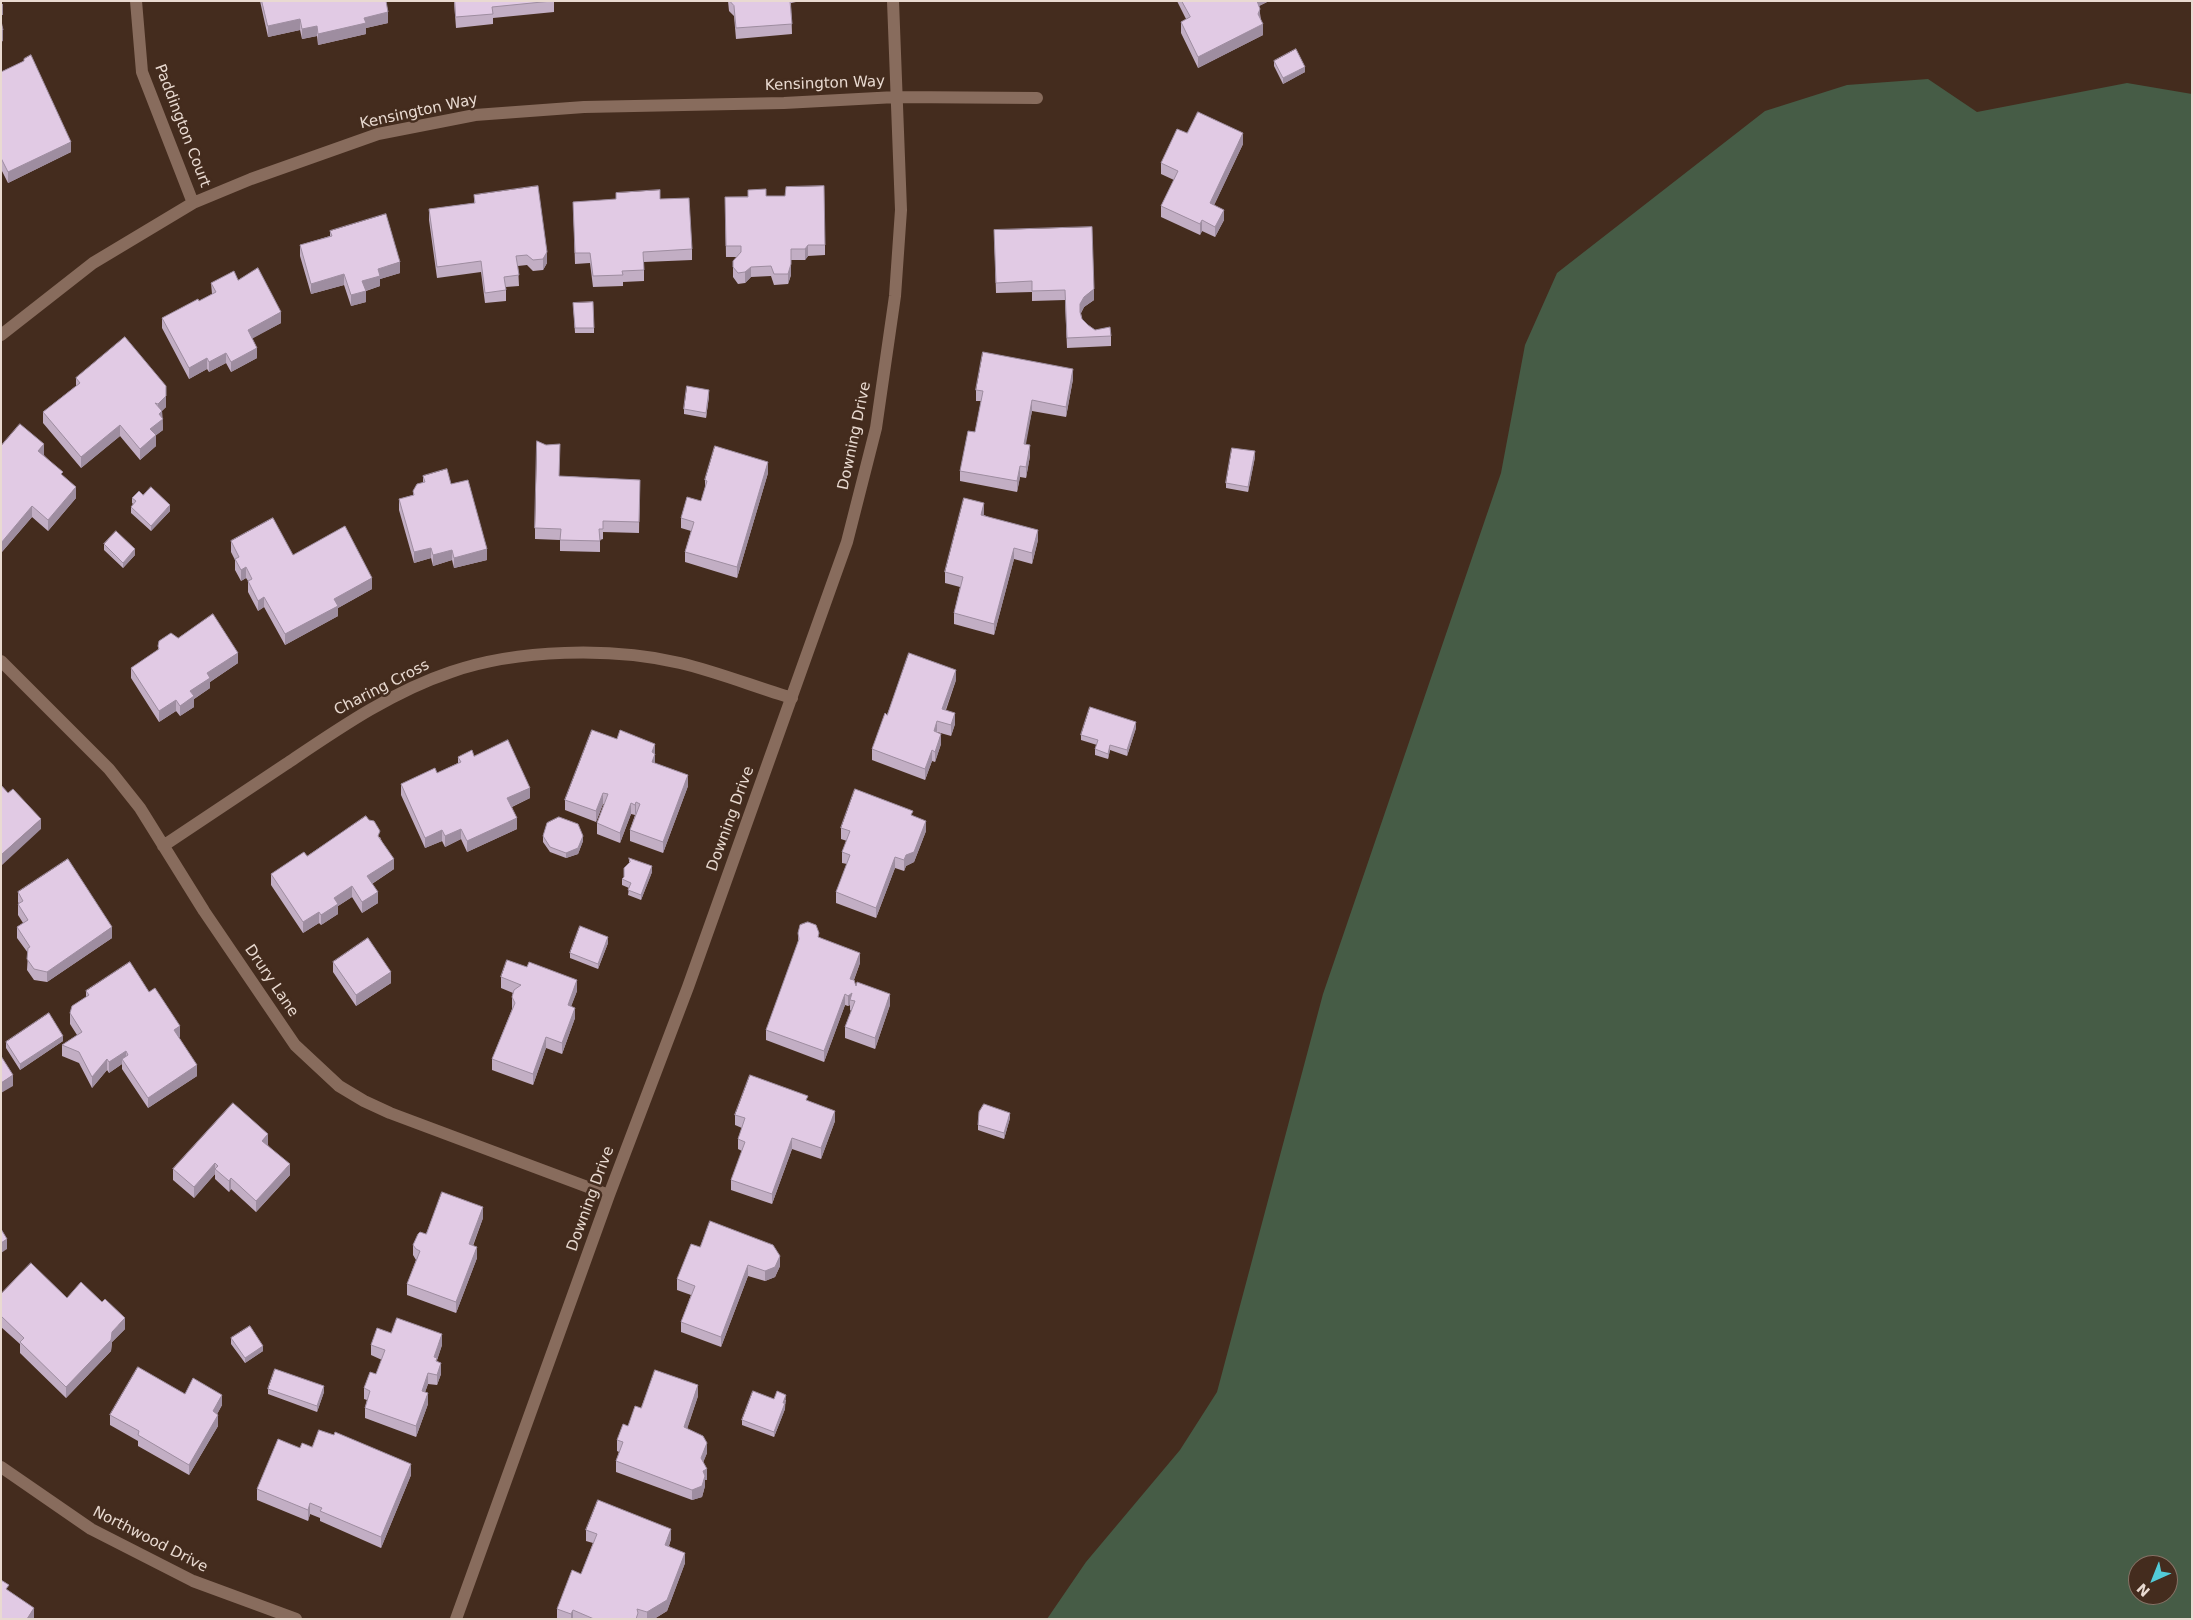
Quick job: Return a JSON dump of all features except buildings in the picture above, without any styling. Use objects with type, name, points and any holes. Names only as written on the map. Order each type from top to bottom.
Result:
[{"type":"street","name":"Paddington Court","points":[[136,1],[142,72],[193,203]]},
{"type":"street","name":"Downing Drive","points":[[456,1619],[518,1452],[609,1195],[688,986],[847,542],[877,418],[895,296],[901,210],[892,1]]},
{"type":"street","name":"Kensington Way","points":[[1,335],[93,263],[193,203],[251,179],[378,134],[475,115],[584,107],[784,103],[896,97],[1037,98]]},
{"type":"street","name":"Charing Cross","points":[[164,846],[339,728],[412,688],[452,671],[502,660],[550,654],[598,653],[680,663],[792,698]]},
{"type":"street","name":"Drury Lane","points":[[1,661],[109,769],[140,808],[204,911],[295,1045],[339,1086],[364,1102],[390,1113],[609,1195]]},
{"type":"street","name":"Northwood Drive","points":[[1,1467],[91,1530],[193,1582],[296,1619]]},
{"type":"green space","points":[[1928,79],[1977,112],[2127,83],[2192,94],[2192,1619],[1047,1619],[1086,1562],[1180,1450],[1217,1392],[1323,994],[1501,473],[1525,345],[1557,273],[1765,111],[1847,85]]}]
